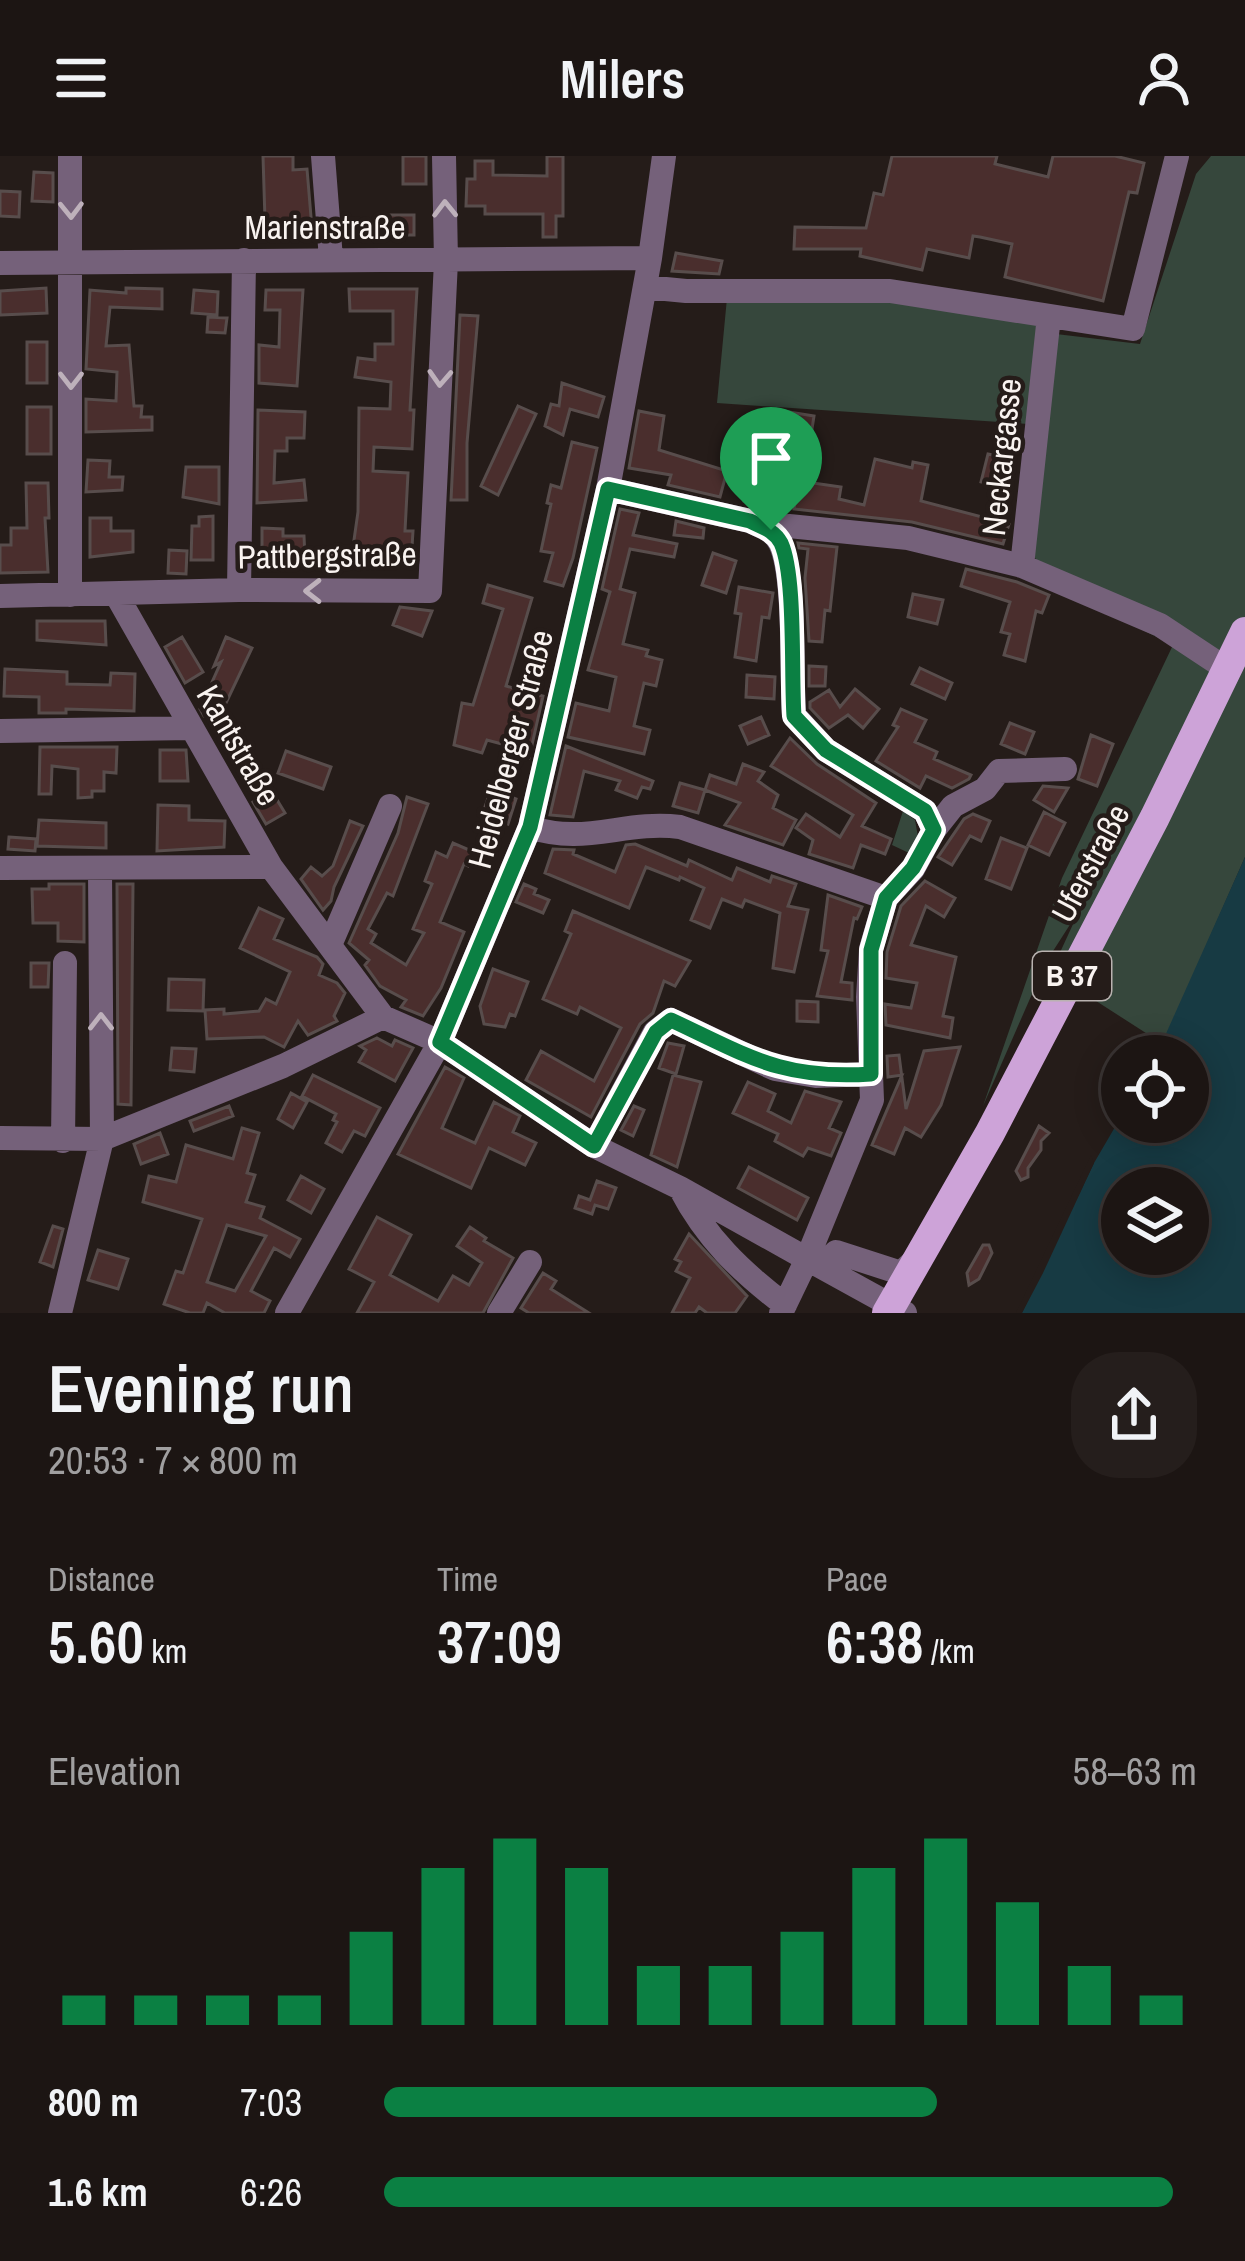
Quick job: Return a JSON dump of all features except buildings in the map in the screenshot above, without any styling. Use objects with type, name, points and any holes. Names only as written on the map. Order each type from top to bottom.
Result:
[{"type":"main road","name":"Uferstraße","points":[[887,1313],[1023,1070],[1156,817],[1245,630]]},
{"type":"street","points":[[70,156],[70,595]]},
{"type":"street","points":[[322,156],[331,260]]},
{"type":"street","points":[[444,156],[446,261]]},
{"type":"street","name":"Heidelberger Straße","points":[[287,1313],[440,1042],[530,827],[608,489],[664,156]]},
{"type":"street","points":[[645,287],[890,291],[1133,329],[1177,156]]},
{"type":"street","name":"Marienstraße","points":[[0,263],[650,259]]},
{"type":"street","points":[[238,590],[244,260]]},
{"type":"street","name":"Pattbergstraße","points":[[116,594],[430,591],[446,261]]},
{"type":"street","name":"Neckargasse","points":[[608,489],[750,521],[771,530],[789,526],[908,538],[1022,566],[1049,316]]},
{"type":"street","points":[[771,530],[782,544],[790,595],[794,716],[826,750],[925,811],[934,830]]},
{"type":"street","points":[[1022,566],[1160,625],[1226,668]]},
{"type":"street","points":[[0,596],[116,594]]},
{"type":"street","name":"Kantstraße","points":[[116,594],[271,866],[383,1017]]},
{"type":"street","points":[[1146,830],[1245,630]]},
{"type":"street","points":[[0,731],[190,728]]},
{"type":"street","points":[[680,1188],[699,1224],[739,1270],[783,1309],[814,1262],[872,1100],[871,950],[886,898],[913,868],[953,806],[985,789],[999,771],[1065,769]]},
{"type":"street","points":[[330,946],[390,806]]},
{"type":"street","points":[[530,827],[574,837],[648,823],[680,827],[886,898]]},
{"type":"street","points":[[0,868],[100,871],[271,866]]},
{"type":"street","points":[[60,1313],[102,1139],[100,871]]},
{"type":"street","points":[[814,1262],[836,1252],[902,1273],[909,1269],[1081,956]]},
{"type":"street","points":[[63,1141],[65,963]]},
{"type":"street","points":[[0,1138],[102,1139],[283,1066],[383,1017],[440,1042],[594,1146],[680,1188],[905,1313]]},
{"type":"street","points":[[594,1146],[656,1032],[671,1020],[775,1069],[816,1076],[871,1074]]},
{"type":"street","points":[[499,1313],[530,1262]]},
{"type":"green space","points":[[1211,156],[1245,156],[1245,857],[1167,1035],[1149,1035],[1051,972],[1080,909],[1046,962],[983,1106],[1062,878],[1173,645],[1068,593],[1034,557],[1056,334],[1140,344],[1196,174]]},
{"type":"green space","points":[[727,298],[890,298],[1039,320],[1029,424],[717,403]]},
{"type":"green space","points":[[903,811],[915,820],[918,837],[909,853],[892,845]]},
{"type":"water","points":[[1245,857],[1245,1313],[1022,1313],[1106,1143],[1209,1143],[1209,1035],[1165,1035]]},
{"type":"pier","points":[[1091,1155],[1094,1163],[1043,1273],[1022,1313],[1016,1313]]},
{"type":"route","points":[[608,489],[750,521],[771,530],[782,544],[790,595],[794,716],[826,750],[925,811],[934,830],[913,868],[886,898],[871,950],[871,1074],[816,1076],[775,1069],[671,1020],[656,1032],[594,1146],[440,1042],[530,827],[608,489]]}]
